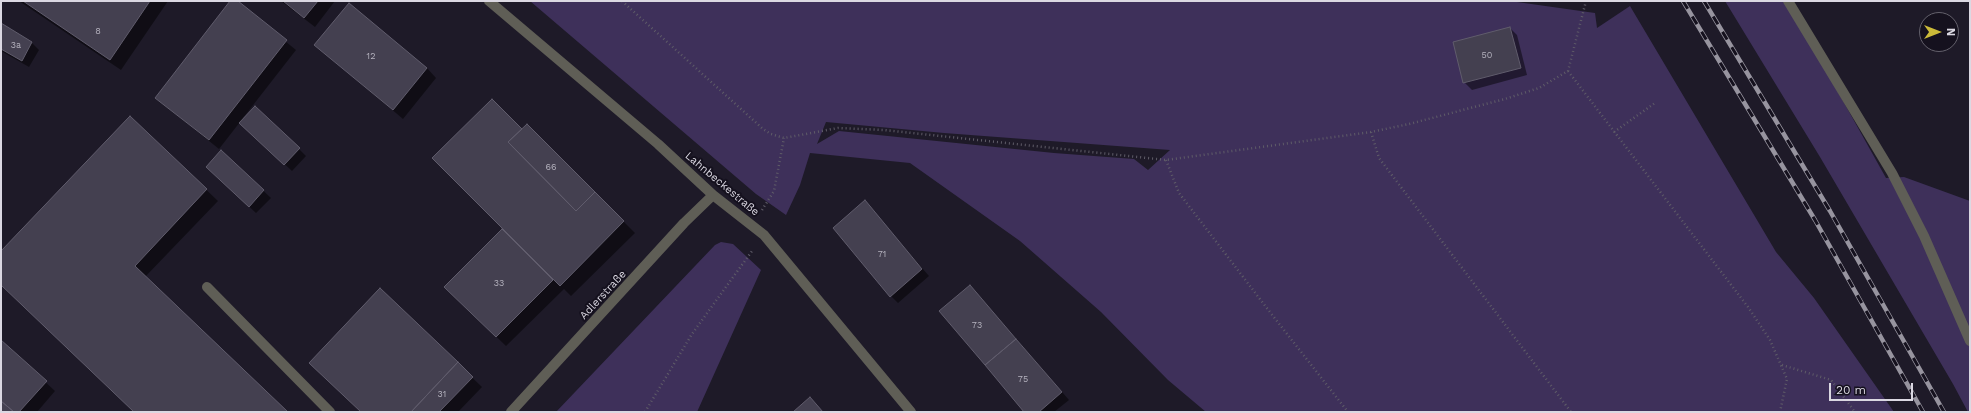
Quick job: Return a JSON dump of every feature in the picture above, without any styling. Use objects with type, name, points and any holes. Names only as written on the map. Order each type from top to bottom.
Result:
[{"type":"street","name":"Lahnbeckestraße","points":[[489,1],[587,83],[713,195],[764,235],[911,412]]},
{"type":"street","points":[[1788,1],[1892,173],[1924,236],[1970,341]]},
{"type":"street","name":"Adlerstraße","points":[[511,412],[684,223],[713,195]]},
{"type":"street","points":[[206,287],[330,412]]},
{"type":"path","points":[[622,1],[704,73],[763,128],[771,134],[784,138],[838,128],[884,130],[1166,160],[1371,132],[1409,124],[1505,99],[1539,88],[1568,71],[1586,1]]},
{"type":"path","points":[[1568,71],[1748,308],[1770,340],[1786,379],[1780,412]]},
{"type":"path","points":[[1614,132],[1655,103]]},
{"type":"path","points":[[1371,132],[1379,158],[1571,412]]},
{"type":"path","points":[[750,223],[767,205],[774,191],[784,138]]},
{"type":"path","points":[[1166,160],[1179,193],[1348,412]]},
{"type":"path","points":[[645,412],[700,323],[764,235]]},
{"type":"path","points":[[1781,365],[1831,380],[1855,412]]},
{"type":"shaded area","points":[[530,1],[1510,1],[1595,13],[1597,28],[1630,6],[1776,252],[1814,298],[1894,412],[1206,412],[1168,380],[1101,312],[1020,241],[910,163],[810,153],[800,185],[786,215],[756,194]],"holes":[[[826,122],[944,133],[1170,150],[1148,170],[1134,159],[1054,153],[839,131],[817,144]]]},
{"type":"shaded area","points":[[1725,1],[1783,1],[1833,83],[1886,178],[1904,177],[1970,201],[1970,412],[1968,412],[1820,157]]},
{"type":"shaded area","points":[[721,242],[733,244],[761,270],[697,412],[556,412],[715,245]]},
{"type":"building","points":[[23,1],[150,1],[110,60]]},
{"type":"building","points":[[230,1],[238,1],[287,40],[209,140],[155,98]]},
{"type":"building","points":[[283,1],[318,1],[304,18]]},
{"type":"building","points":[[349,3],[427,68],[393,110],[314,45]]},
{"type":"building","points":[[1,23],[32,42],[22,61],[1,49]]},
{"type":"building","points":[[1510,27],[1521,68],[1463,83],[1453,42]]},
{"type":"building","points":[[492,99],[522,129],[508,142],[576,211],[595,192],[624,221],[560,286],[432,158]]},
{"type":"building","points":[[255,106],[300,148],[284,165],[239,123]]},
{"type":"building","points":[[130,116],[207,189],[135,266],[288,412],[134,412],[1,285],[1,251]]},
{"type":"building","points":[[527,124],[595,192],[576,211],[508,142]]},
{"type":"building","points":[[221,150],[264,190],[249,207],[206,167]]},
{"type":"building","points":[[865,200],[922,269],[890,297],[833,228]]},
{"type":"building","points":[[502,229],[553,280],[496,337],[444,287]]},
{"type":"building","points":[[970,285],[1016,339],[985,365],[939,311]]},
{"type":"building","points":[[380,288],[458,362],[411,412],[361,412],[309,363]]},
{"type":"building","points":[[1016,339],[1062,392],[1039,412],[1024,412],[985,365]]},
{"type":"building","points":[[1,340],[47,381],[19,412],[14,412],[1,401]]},
{"type":"building","points":[[458,362],[473,377],[439,412],[411,412]]},
{"type":"building","points":[[810,397],[823,412],[793,412]]},
{"type":"building","points":[[1,401],[14,412],[1,412]]},
{"type":"railway","points":[[1683,1],[1815,220],[1923,412]]},
{"type":"railway","points":[[1704,1],[1830,211],[1944,412]]}]
